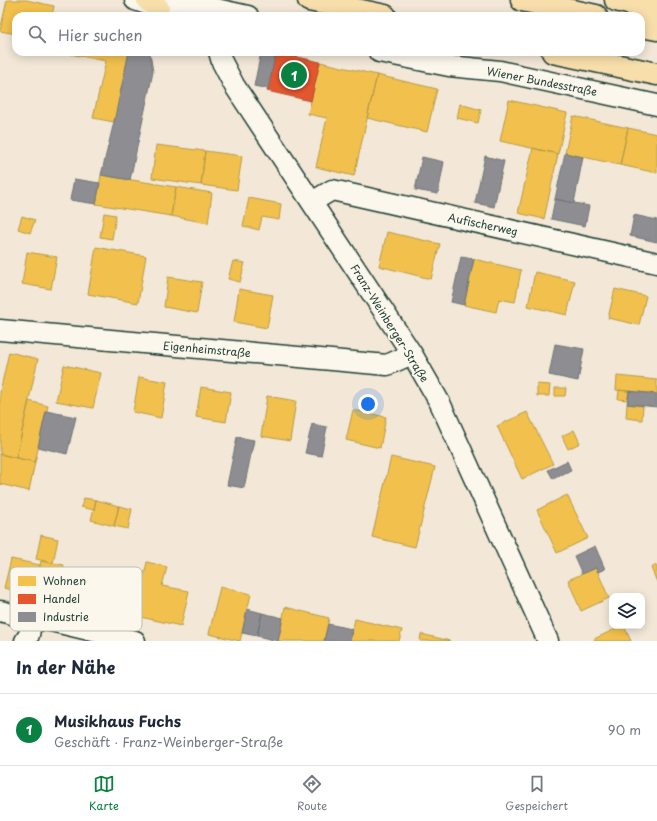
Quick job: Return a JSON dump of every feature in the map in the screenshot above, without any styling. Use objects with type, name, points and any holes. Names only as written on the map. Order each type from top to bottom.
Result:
[{"type":"main road","points":[[309,0],[366,12]]},
{"type":"main road","points":[[522,0],[578,12]]},
{"type":"main road","points":[[616,0],[657,10]]},
{"type":"main road","points":[[645,27],[657,29]]},
{"type":"main road","points":[[572,56],[657,74]]},
{"type":"street","points":[[135,0],[158,8],[193,4],[230,12]]},
{"type":"street","name":"Franz-Weinberger-Straße","points":[[209,56],[234,85]]},
{"type":"street","name":"Franz-Weinberger-Straße","points":[[220,56],[234,85],[412,354],[440,403],[548,641]]},
{"type":"street","name":"Wiener Bundesstraße","points":[[399,56],[449,66],[500,71],[657,105]]},
{"type":"street","name":"Aufischerweg","points":[[312,202],[332,190],[657,262]]},
{"type":"street","name":"Eigenheimstraße","points":[[0,330],[387,365],[412,354]]},
{"type":"street","points":[[0,611],[10,614]]},
{"type":"street","points":[[25,641],[30,631]]},
{"type":"street","points":[[93,631],[135,641]]},
{"type":"building: Wohnen","points":[[7,0],[26,0],[54,6],[53,12],[12,12],[12,33],[0,31]]},
{"type":"building: Wohnen","points":[[80,56],[128,56],[114,122],[93,118],[106,61]]},
{"type":"building: Wohnen","points":[[320,62],[377,75],[354,176],[316,167],[327,118],[308,114]]},
{"type":"building: Wohnen","points":[[377,75],[437,89],[427,132],[367,118]]},
{"type":"building: Wohnen","points":[[509,100],[567,113],[558,154],[500,141]]},
{"type":"building: Wohnen","points":[[460,104],[481,110],[478,123],[457,118]]},
{"type":"building: Wohnen","points":[[573,116],[628,128],[620,165],[565,153]]},
{"type":"building: Wohnen","points":[[628,128],[657,134],[657,173],[620,165]]},
{"type":"building: Wohnen","points":[[156,145],[205,151],[201,185],[152,178]]},
{"type":"building: Wohnen","points":[[533,148],[558,154],[544,219],[518,213]]},
{"type":"building: Wohnen","points":[[205,151],[242,156],[237,190],[201,185]]},
{"type":"building: Wohnen","points":[[101,175],[176,187],[171,216],[96,204]]},
{"type":"building: Wohnen","points":[[176,187],[212,193],[208,223],[171,216]]},
{"type":"building: Wohnen","points":[[249,198],[281,204],[279,220],[262,217],[259,230],[243,226]]},
{"type":"building: Wohnen","points":[[104,213],[116,215],[112,239],[100,237]]},
{"type":"building: Wohnen","points":[[22,216],[35,220],[30,233],[18,229]]},
{"type":"building: Wohnen","points":[[387,232],[440,244],[431,279],[379,266]]},
{"type":"building: Wohnen","points":[[96,247],[146,256],[138,303],[88,294]]},
{"type":"building: Wohnen","points":[[27,252],[57,257],[51,289],[22,284]]},
{"type":"building: Wohnen","points":[[474,259],[521,270],[515,302],[499,299],[496,312],[464,305]]},
{"type":"building: Wohnen","points":[[233,261],[245,263],[240,282],[228,279]]},
{"type":"building: Wohnen","points":[[535,272],[575,281],[567,315],[528,306]]},
{"type":"building: Wohnen","points":[[168,277],[202,282],[197,313],[164,307]]},
{"type":"building: Wohnen","points":[[239,289],[273,295],[267,328],[234,322]]},
{"type":"building: Wohnen","points":[[615,289],[646,296],[639,325],[608,318]]},
{"type":"building: Wohnen","points":[[9,352],[38,359],[16,458],[0,454],[0,392]]},
{"type":"building: Wohnen","points":[[64,365],[101,373],[93,408],[56,401]]},
{"type":"building: Wohnen","points":[[617,376],[657,380],[657,394],[616,390]]},
{"type":"building: Wohnen","points":[[139,377],[167,382],[161,418],[133,412]]},
{"type":"building: Wohnen","points":[[537,384],[550,385],[549,396],[537,396]]},
{"type":"building: Wohnen","points":[[201,387],[231,392],[226,422],[196,417]]},
{"type":"building: Wohnen","points":[[555,388],[566,388],[565,396],[555,396]]},
{"type":"building: Wohnen","points":[[619,390],[629,391],[628,400],[618,399]]},
{"type":"building: Wohnen","points":[[267,396],[296,401],[290,441],[261,436]]},
{"type":"building: Wohnen","points":[[29,401],[48,406],[35,462],[16,458]]},
{"type":"building: Wohnen","points":[[627,404],[643,406],[642,420],[626,418]]},
{"type":"building: Wohnen","points":[[353,410],[386,417],[380,448],[346,440]]},
{"type":"building: Wohnen","points":[[527,412],[553,464],[522,479],[497,426]]},
{"type":"building: Wohnen","points":[[574,430],[580,443],[568,449],[562,436]]},
{"type":"building: Wohnen","points":[[0,454],[35,462],[29,491],[0,484]]},
{"type":"building: Wohnen","points":[[391,457],[435,467],[415,547],[372,537]]},
{"type":"building: Wohnen","points":[[567,495],[588,538],[557,553],[537,510]]},
{"type":"building: Wohnen","points":[[84,498],[96,500],[94,510],[81,507]]},
{"type":"building: Wohnen","points":[[96,500],[119,506],[114,526],[91,520]]},
{"type":"building: Wohnen","points":[[119,506],[132,509],[128,529],[114,526]]},
{"type":"building: Wohnen","points":[[41,535],[58,539],[53,563],[36,559]]},
{"type":"building: Wohnen","points":[[11,559],[40,565],[40,567],[10,567],[10,589],[4,588]]},
{"type":"building: Wohnen","points":[[41,561],[64,565],[64,567],[40,567]]},
{"type":"building: Wohnen","points":[[147,562],[167,567],[162,586],[189,591],[181,626],[142,617],[142,585]]},
{"type":"building: Wohnen","points":[[657,565],[657,582],[651,568]]},
{"type":"building: Wohnen","points":[[596,568],[609,598],[581,611],[568,580]]},
{"type":"building: Wohnen","points":[[220,587],[251,594],[240,641],[209,634]]},
{"type":"building: Wohnen","points":[[285,607],[329,618],[324,641],[278,641]]},
{"type":"building: Wohnen","points":[[355,619],[402,630],[399,641],[350,641]]},
{"type":"building: Wohnen","points":[[616,629],[625,629],[631,641],[595,641],[594,639]]},
{"type":"building: Wohnen","points":[[421,634],[450,641],[420,641]]},
{"type":"building: Handel","points":[[275,56],[294,56],[320,62],[311,101],[267,91]]},
{"type":"building: Industrie","points":[[128,56],[150,56],[153,72],[130,180],[101,175]]},
{"type":"building: Industrie","points":[[260,56],[275,56],[268,89],[254,86]]},
{"type":"building: Industrie","points":[[565,153],[583,157],[574,203],[555,199]]},
{"type":"building: Industrie","points":[[485,156],[504,161],[494,207],[475,203]]},
{"type":"building: Industrie","points":[[422,157],[444,162],[438,194],[415,190]]},
{"type":"building: Industrie","points":[[74,179],[100,183],[96,204],[70,200]]},
{"type":"building: Industrie","points":[[555,199],[589,206],[585,226],[551,219]]},
{"type":"building: Industrie","points":[[634,215],[657,220],[657,242],[630,236]]},
{"type":"building: Industrie","points":[[461,257],[474,259],[464,305],[451,302]]},
{"type":"building: Industrie","points":[[555,344],[584,349],[578,381],[549,375]]},
{"type":"building: Industrie","points":[[629,391],[657,394],[657,407],[627,404]]},
{"type":"building: Industrie","points":[[46,411],[76,417],[67,454],[38,447]]},
{"type":"building: Industrie","points":[[312,424],[327,427],[321,456],[305,453]]},
{"type":"building: Industrie","points":[[237,437],[254,440],[244,488],[227,485]]},
{"type":"building: Industrie","points":[[567,461],[571,470],[553,479],[548,470]]},
{"type":"building: Industrie","points":[[595,546],[605,569],[598,572],[596,568],[582,574],[574,556]]},
{"type":"building: Industrie","points":[[247,609],[262,613],[257,636],[242,633]]},
{"type":"building: Industrie","points":[[262,613],[283,618],[278,641],[257,636]]},
{"type":"building: Industrie","points":[[328,624],[352,629],[350,641],[324,641]]},
{"type":"place","name":"Musikhaus Fuchs","points":[[294,75]]}]
